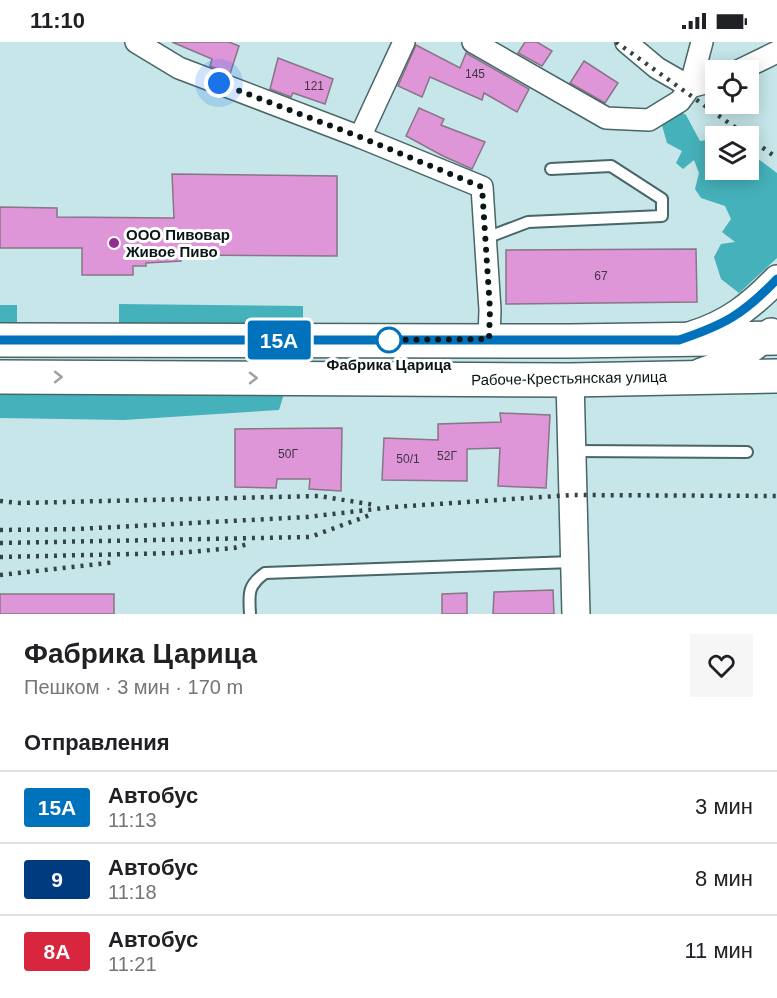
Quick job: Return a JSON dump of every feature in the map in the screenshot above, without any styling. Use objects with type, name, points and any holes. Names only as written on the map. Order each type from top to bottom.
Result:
[{"type":"main road","points":[[0,340],[679,340],[759,345]]},
{"type":"main road","name":"Рабоче-Крестьянская улица","points":[[0,377],[570,380],[689,376],[759,345]]},
{"type":"street","points":[[136,42],[179,68],[360,137],[482,187],[490,310],[489,339]]},
{"type":"street","points":[[360,137],[404,42]]},
{"type":"street","points":[[473,42],[606,118],[649,120],[680,101],[690,87],[702,42]]},
{"type":"street","points":[[626,42],[657,68],[690,87],[705,83]]},
{"type":"street","points":[[759,61],[777,52]]},
{"type":"street","points":[[759,345],[777,279]]},
{"type":"street","points":[[570,380],[576,614]]},
{"type":"lane","points":[[486,238],[528,222],[662,216],[662,199],[611,166],[550,169]]},
{"type":"lane","points":[[571,451],[747,452]]},
{"type":"lane","points":[[250,614],[249,591],[254,581],[264,573],[574,562]]},
{"type":"shaded area","points":[[677,109],[686,115],[700,141],[705,140],[705,180],[759,180],[759,160],[777,173],[777,258],[739,293],[721,279],[714,257],[721,244],[735,242],[722,232],[731,219],[725,206],[701,198],[695,189],[699,173],[694,160],[683,169],[676,163],[682,151],[667,143],[661,122]]},
{"type":"shaded area","points":[[119,304],[303,306],[303,336],[119,334]]},
{"type":"shaded area","points":[[0,305],[17,305],[17,332],[0,332]]},
{"type":"shaded area","points":[[278,387],[283,397],[279,410],[124,420],[0,418],[0,395]]},
{"type":"building","points":[[172,42],[229,42],[239,46],[230,74],[210,66],[212,59]]},
{"type":"building","points":[[525,42],[537,42],[552,51],[542,66],[518,53]]},
{"type":"building","points":[[416,45],[460,68],[466,53],[529,89],[517,112],[484,93],[482,100],[430,77],[422,97],[398,86]]},
{"type":"building","points":[[278,58],[333,79],[325,104],[293,93],[291,97],[270,89]]},
{"type":"building","points":[[584,61],[618,83],[605,103],[570,83]]},
{"type":"building","points":[[419,108],[444,119],[441,125],[485,142],[472,169],[406,136]]},
{"type":"building","points":[[172,174],[337,176],[337,256],[181,255],[181,261],[133,266],[133,275],[82,275],[82,248],[0,248],[0,207],[57,208],[57,217],[174,218]]},
{"type":"building","points":[[696,249],[697,302],[506,304],[506,250]]},
{"type":"building","points":[[500,413],[550,415],[546,488],[498,486],[500,448],[467,449],[467,481],[382,480],[384,438],[438,440],[438,424],[501,422]]},
{"type":"building","points":[[342,428],[341,491],[309,489],[310,479],[277,479],[276,488],[235,487],[235,429]]},
{"type":"building","points":[[553,590],[554,614],[493,614],[494,592]]},
{"type":"building","points":[[467,593],[467,614],[442,614],[442,594]]},
{"type":"building","points":[[0,594],[114,594],[114,614],[0,614]]},
{"type":"railway","points":[[616,42],[733,126]]},
{"type":"railway","points":[[759,145],[777,158]]},
{"type":"railway","points":[[0,530],[77,529],[307,517],[393,507],[572,495],[777,496]]},
{"type":"railway","points":[[0,501],[20,503],[319,496],[375,505]]},
{"type":"railway","points":[[0,543],[310,537],[370,515]]},
{"type":"railway","points":[[0,557],[177,553],[234,548],[251,543]]},
{"type":"railway","points":[[0,575],[116,562]]},
{"type":"bus line","name":"15А","points":[[0,340],[679,340],[713,329],[739,314],[777,279]]},
{"type":"place","name":"ООО Пивовар Живое Пиво","points":[[114,243]]},
{"type":"place","name":"Фабрика Царица","points":[[389,340]]},
{"type":"route","points":[[219,83],[482,187],[490,310],[489,339],[389,340]]}]
